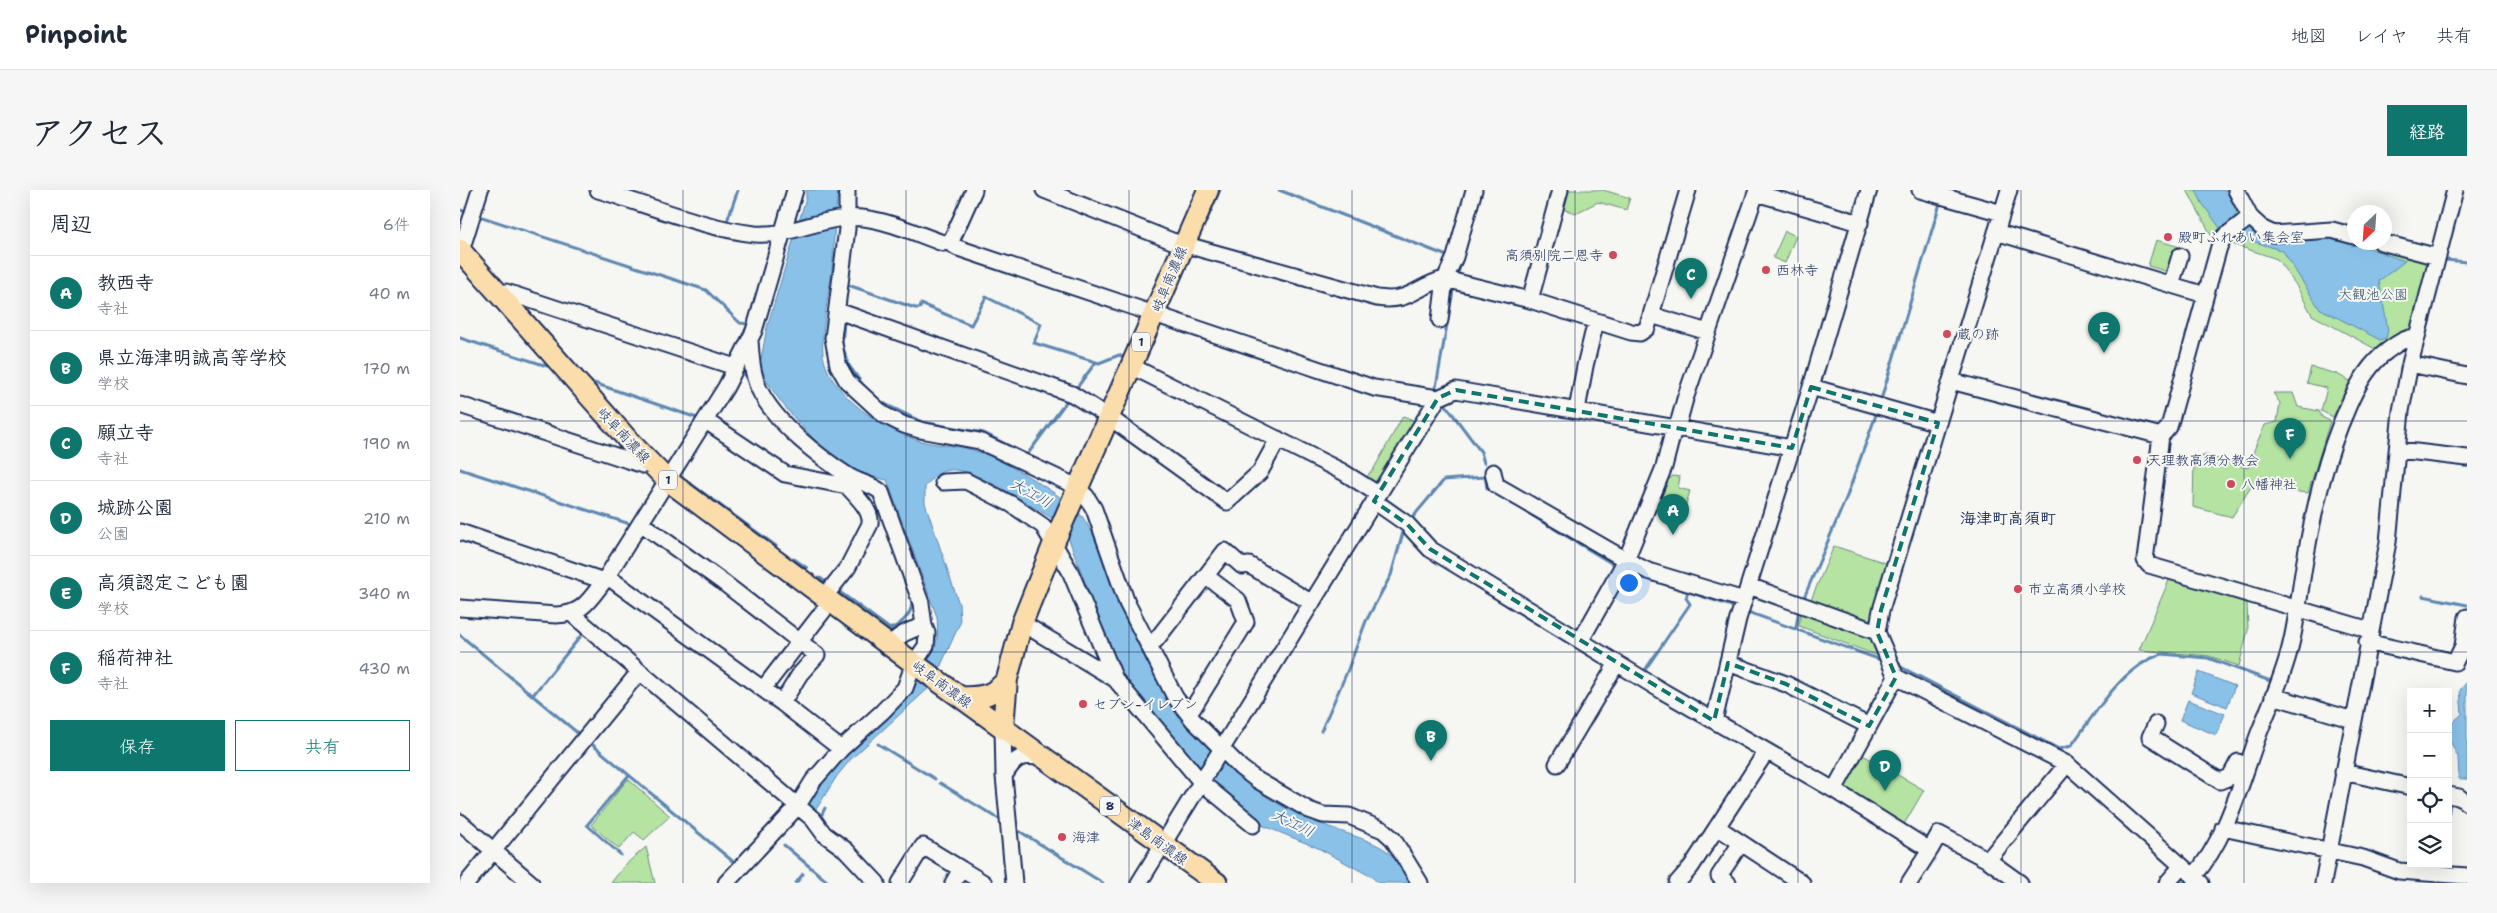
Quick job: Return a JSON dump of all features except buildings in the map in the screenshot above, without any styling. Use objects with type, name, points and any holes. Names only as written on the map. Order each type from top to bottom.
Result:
[{"type":"main road","name":"岐阜南濃線","points":[[461,255],[667,480],[1002,727],[1007,679],[1022,623],[1076,492],[1208,190]]},
{"type":"main road","points":[[960,697],[985,696],[1000,687],[1007,679]]},
{"type":"main road","name":"津島南濃線","points":[[1002,727],[1217,883]]},
{"type":"street","points":[[461,255],[480,190]]},
{"type":"street","points":[[598,190],[721,228],[755,234],[786,233],[842,218],[884,223],[943,243],[952,239],[974,190]]},
{"type":"street","points":[[460,608],[556,615],[572,614],[585,605],[606,579],[706,420],[750,338],[786,233],[795,190]]},
{"type":"street","points":[[847,190],[842,218],[838,311],[833,338],[838,365],[847,381],[872,406],[904,425],[979,441],[1086,496],[1094,509],[1127,603],[1175,697],[1186,710],[1221,750],[1257,780],[1309,810],[1323,815],[1349,816],[1383,830],[1393,839],[1420,883]]},
{"type":"street","points":[[1044,190],[1184,244],[1377,298],[1393,301],[1407,298],[1433,282],[1451,280],[1530,300],[1596,322],[1640,333],[1647,328],[1688,190]]},
{"type":"street","points":[[1440,320],[1474,190]]},
{"type":"street","points":[[1530,300],[1560,190]]},
{"type":"street","points":[[1714,721],[1747,593],[1811,387],[1869,190]]},
{"type":"street","points":[[1920,190],[2002,214]]},
{"type":"street","points":[[2009,190],[1881,610],[1877,632],[1896,677],[2067,764],[2180,867],[2197,880],[2224,828],[2290,651],[2299,610],[2306,556],[2320,482],[2336,434],[2355,390],[2372,365],[2395,345],[2410,337],[2417,337]]},
{"type":"street","points":[[2236,190],[2241,224]]},
{"type":"street","points":[[2323,883],[2368,636],[2388,542],[2401,411],[2410,364],[2454,190]]},
{"type":"street","points":[[1581,640],[1626,560],[1664,466],[1675,428],[1756,191],[1860,223]]},
{"type":"street","points":[[2241,224],[2263,229],[2274,234],[2332,230],[2347,234]]},
{"type":"street","points":[[2241,224],[2221,241],[2169,427],[2162,436],[2144,560],[2149,565],[2299,610],[2368,636],[2455,662],[2463,646],[2467,617]]},
{"type":"street","points":[[1996,232],[2205,295]]},
{"type":"street","points":[[948,242],[958,248],[1374,388],[1438,398],[1456,390],[1792,448]]},
{"type":"street","points":[[2392,245],[2438,257]]},
{"type":"street","points":[[2171,285],[2180,256]]},
{"type":"street","points":[[501,297],[506,292],[735,367]]},
{"type":"street","points":[[838,311],[1072,394],[1109,417],[1227,502],[1260,472],[1278,439]]},
{"type":"street","points":[[1651,316],[1708,332]]},
{"type":"street","points":[[1577,410],[1596,322]]},
{"type":"street","points":[[750,338],[752,368],[759,389],[771,409],[850,482],[871,518],[870,524],[848,567],[799,642],[763,689]]},
{"type":"street","points":[[2410,364],[2467,376]]},
{"type":"street","points":[[1131,366],[1343,472],[1407,524],[1430,549],[1714,721],[1834,790],[1930,850]]},
{"type":"street","points":[[1951,381],[2162,436]]},
{"type":"street","points":[[1811,387],[1938,422]]},
{"type":"street","points":[[1139,883],[1438,398]]},
{"type":"street","points":[[460,405],[643,466],[648,461]]},
{"type":"street","points":[[706,420],[785,474],[850,482],[876,488],[881,492],[921,602],[927,634],[926,646],[915,664],[905,688],[882,712],[841,749],[814,781],[798,807],[726,883]]},
{"type":"street","points":[[2398,450],[2467,458]]},
{"type":"street","points":[[1493,472],[1496,485],[1626,560],[1665,576],[1747,593],[1877,632]]},
{"type":"street","points":[[943,482],[966,481],[1011,504],[1043,526],[1055,541],[1070,571],[1115,679],[1202,781],[1253,825]]},
{"type":"street","points":[[642,524],[724,583],[817,655],[800,674],[782,703]]},
{"type":"street","points":[[460,532],[606,579],[763,689],[841,749]]},
{"type":"street","points":[[1148,644],[1156,640],[1225,551],[1242,566],[1249,565],[1312,603]]},
{"type":"street","points":[[1186,710],[1193,708],[1246,622],[1238,600],[1206,576]]},
{"type":"street","points":[[572,614],[813,819],[824,834],[846,850],[877,883]]},
{"type":"street","points":[[1022,623],[1115,679]]},
{"type":"street","points":[[890,645],[894,640],[912,629],[924,626]]},
{"type":"street","points":[[1557,764],[1617,662]]},
{"type":"street","points":[[1728,663],[1786,684],[1869,726]]},
{"type":"street","points":[[467,883],[639,672]]},
{"type":"street","points":[[1834,790],[1896,677]]},
{"type":"street","points":[[2273,696],[2353,720]]},
{"type":"street","points":[[2156,724],[2150,737],[2220,781],[2230,777],[2238,762],[2247,766]]},
{"type":"street","points":[[1002,727],[1004,776],[1014,883]]},
{"type":"street","points":[[1677,883],[1691,867],[1766,752]]},
{"type":"street","points":[[1004,776],[1015,760],[1021,757],[1044,758]]},
{"type":"street","points":[[1988,860],[2067,764]]},
{"type":"street","points":[[2343,772],[2407,785]]},
{"type":"street","points":[[2452,795],[2460,797],[2467,803]]},
{"type":"street","points":[[460,822],[531,883]]},
{"type":"street","points":[[1717,827],[1792,880]]},
{"type":"street","points":[[2224,828],[2363,858],[2399,871],[2467,876]]},
{"type":"street","points":[[1910,883],[1939,834],[1988,860],[2020,883]]},
{"type":"street","points":[[1728,883],[1719,876],[1741,843]]},
{"type":"street","points":[[900,883],[923,846],[984,883]]},
{"type":"street","points":[[2167,883],[2180,867]]},
{"type":"street","points":[[953,883],[961,869]]},
{"type":"highlighted area","points":[[1811,387],[1938,423],[1881,610],[1877,632],[1896,677],[1869,726],[1786,684],[1728,663],[1714,721],[1430,549],[1407,524],[1374,501],[1438,398],[1456,390],[1792,448]]},
{"type":"green space","points":[[1562,190],[1603,190],[1630,198],[1626,210],[1598,202],[1576,213],[1558,208]]},
{"type":"green space","name":"大観池公園","points":[[2187,190],[2232,190],[2252,226],[2334,236],[2347,239],[2347,250],[2387,250],[2433,262],[2415,331],[2379,351],[2312,315],[2296,285],[2277,259],[2217,239],[2211,235]]},
{"type":"green space","points":[[1785,231],[1796,236],[1785,263],[1773,258]]},
{"type":"green space","points":[[2156,240],[2180,247],[2172,273],[2148,266]]},
{"type":"green space","points":[[2311,367],[2337,374],[2350,381],[2333,417],[2321,411],[2327,388],[2307,383]]},
{"type":"green space","points":[[2273,393],[2293,393],[2298,407],[2319,411],[2322,417],[2330,421],[2308,493],[2251,487],[2232,517],[2193,507],[2194,461],[2205,455],[2248,468],[2265,425],[2277,422],[2280,403]]},
{"type":"green space","points":[[1403,416],[1416,421],[1375,487],[1365,481],[1370,472],[1372,472]]},
{"type":"green space","points":[[1672,476],[1680,477],[1678,488],[1690,491],[1686,504],[1683,505],[1660,496],[1663,477],[1670,479]]},
{"type":"green space","points":[[1834,546],[1889,564],[1871,623],[1810,602]]},
{"type":"green space","points":[[2170,578],[2247,603],[2248,630],[2239,666],[2209,656],[2139,650]]},
{"type":"green space","points":[[1801,610],[1871,637],[1876,641],[1881,657],[1799,626]]},
{"type":"green space","points":[[1863,755],[1924,790],[1903,826],[1844,789]]},
{"type":"green space","points":[[628,779],[670,816],[644,840],[634,832],[619,849],[591,825]]},
{"type":"green space","points":[[646,847],[655,883],[611,883],[625,865]]},
{"type":"water","name":"大江川","points":[[806,190],[839,190],[832,270],[823,340],[824,360],[829,374],[838,387],[863,411],[892,429],[920,441],[965,448],[1003,462],[1033,479],[1073,507],[1081,515],[1093,535],[1133,634],[1156,679],[1184,720],[1200,739],[1236,774],[1281,806],[1387,851],[1411,883],[1378,883],[1372,877],[1318,848],[1259,824],[1199,772],[1142,704],[1116,665],[1067,534],[1062,526],[1000,488],[972,474],[959,471],[949,470],[942,472],[925,487],[925,503],[959,604],[960,623],[932,685],[851,759],[837,776],[815,811],[804,802],[930,655],[935,646],[938,632],[937,617],[887,480],[851,469],[824,449],[786,409],[767,382],[762,371],[759,370],[767,327],[806,198]]},
{"type":"water","points":[[2196,190],[2226,190],[2237,212],[2233,220],[2242,229],[2247,226],[2258,234],[2280,240],[2335,239],[2347,242],[2347,250],[2375,250],[2405,261],[2379,281],[2388,330],[2386,338],[2380,340],[2319,308],[2283,251],[2246,239],[2229,224],[2220,228],[2202,203]]},
{"type":"water","points":[[2199,672],[2235,686],[2227,707],[2191,693]]},
{"type":"water","points":[[2467,682],[2467,779],[2459,779],[2458,757],[2452,745],[2452,723],[2462,714],[2460,690]]},
{"type":"water","points":[[2188,700],[2225,714],[2216,735],[2180,720]]},
{"type":"waterway","points":[[727,221],[738,190]]},
{"type":"waterway","points":[[1206,222],[1220,190]]},
{"type":"waterway","points":[[1279,190],[1447,256]]},
{"type":"waterway","points":[[1880,403],[1941,200]]},
{"type":"waterway","points":[[460,210],[464,211]]},
{"type":"waterway","points":[[476,215],[706,290],[740,323],[748,324],[741,341]]},
{"type":"waterway","points":[[1457,277],[1462,259]]},
{"type":"waterway","points":[[2445,260],[2467,262]]},
{"type":"waterway","points":[[848,285],[915,308],[920,308],[921,304],[971,325],[986,297],[1041,324],[1034,343],[1099,363],[1119,355],[1123,357]]},
{"type":"waterway","points":[[1438,390],[1436,387],[1454,285]]},
{"type":"waterway","points":[[844,322],[842,344],[848,364],[863,385],[881,402],[922,422],[984,433],[1027,455],[1069,398]]},
{"type":"waterway","points":[[460,338],[547,366]]},
{"type":"waterway","points":[[1075,390],[1096,362]]},
{"type":"waterway","points":[[1143,363],[1155,370]]},
{"type":"waterway","points":[[743,372],[751,387]]},
{"type":"waterway","points":[[1166,375],[1192,388]]},
{"type":"waterway","points":[[591,382],[700,419]]},
{"type":"waterway","points":[[1196,390],[1216,400]]},
{"type":"waterway","points":[[1220,402],[1239,412]]},
{"type":"waterway","points":[[1445,404],[1481,452],[1484,463]]},
{"type":"waterway","points":[[1803,600],[1847,496],[1877,412]]},
{"type":"waterway","points":[[1244,414],[1257,420]]},
{"type":"waterway","points":[[1269,427],[1280,432]]},
{"type":"waterway","points":[[460,469],[633,525]]},
{"type":"waterway","points":[[1485,476],[1487,488],[1513,504]]},
{"type":"waterway","points":[[1387,500],[1412,518],[1444,480],[1485,477]]},
{"type":"waterway","points":[[691,484],[776,546]]},
{"type":"waterway","points":[[873,493],[887,530]]},
{"type":"waterway","points":[[1519,507],[1549,526]]},
{"type":"waterway","points":[[1553,528],[1616,566]]},
{"type":"waterway","points":[[1321,731],[1347,672],[1366,621],[1391,575],[1404,529]]},
{"type":"waterway","points":[[794,559],[807,568]]},
{"type":"waterway","points":[[1626,572],[1738,608]]},
{"type":"waterway","points":[[820,578],[830,585]]},
{"type":"waterway","points":[[837,590],[890,629],[899,624],[910,612],[911,597]]},
{"type":"waterway","points":[[1643,673],[1690,604],[1686,598],[1688,592]]},
{"type":"waterway","points":[[2423,596],[2467,605]]},
{"type":"waterway","points":[[1796,628],[1799,609]]},
{"type":"waterway","points":[[1745,611],[1881,660]]},
{"type":"waterway","points":[[533,695],[584,632]]},
{"type":"waterway","points":[[460,635],[580,735]]},
{"type":"waterway","points":[[1899,666],[2059,749],[2071,746],[2110,692],[2122,680],[2147,660],[2162,654],[2208,658],[2273,682],[2274,680]]},
{"type":"waterway","points":[[588,741],[736,864]]},
{"type":"waterway","points":[[878,744],[935,779]]},
{"type":"waterway","points":[[621,855],[587,825],[629,775]]},
{"type":"waterway","points":[[940,783],[999,819]]},
{"type":"waterway","points":[[820,818],[825,808]]},
{"type":"waterway","points":[[738,881],[801,814]]},
{"type":"waterway","points":[[1019,831],[1103,883]]},
{"type":"waterway","points":[[784,845],[829,883]]},
{"type":"waterway","points":[[796,883],[803,874]]},
{"type":"waterway","points":[[2174,883],[2185,882],[2187,879]]},
{"type":"place","name":"殿町ふれあい集会室","points":[[2168,237]]},
{"type":"place","name":"高須別院二恩寺","points":[[1613,255]]},
{"type":"place","name":"西林寺","points":[[1766,270]]},
{"type":"place","name":"願立寺","points":[[1691,299]]},
{"type":"place","name":"蔵の跡","points":[[1947,334]]},
{"type":"place","name":"高須認定こども園","points":[[2104,353]]},
{"type":"place","name":"稲荷神社","points":[[2290,459]]},
{"type":"place","name":"天理教高須分教会","points":[[2137,460]]},
{"type":"place","name":"八幡神社","points":[[2231,484]]},
{"type":"place","name":"教西寺","points":[[1673,535]]},
{"type":"place","name":"市立高須小学校","points":[[2018,589]]},
{"type":"place","name":"セブン-イレブン","points":[[1083,704]]},
{"type":"place","name":"県立海津明誠高等学校","points":[[1431,761]]},
{"type":"place","name":"城跡公園","points":[[1885,791]]},
{"type":"place","name":"海津","points":[[1062,837]]},
{"type":"district","name":"海津町高須町","points":[[2008,518]]}]
